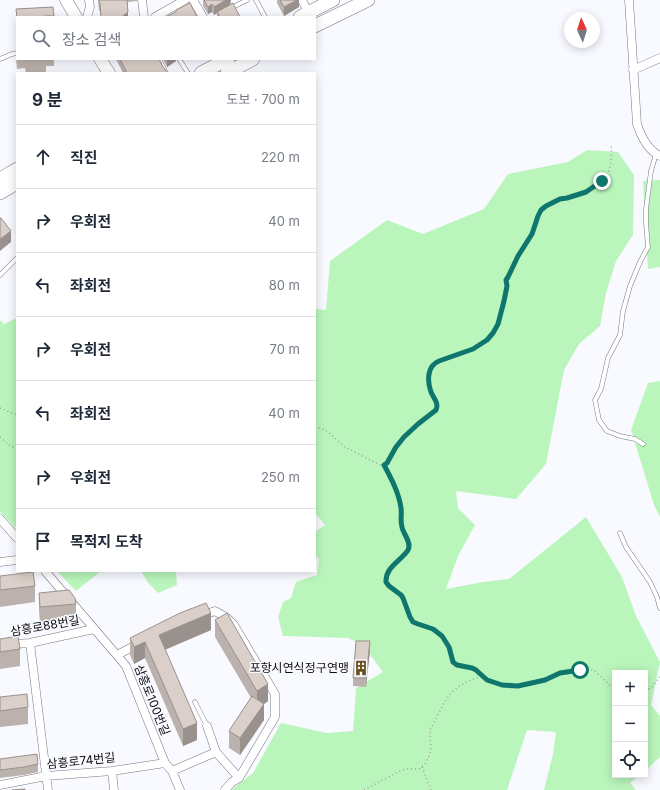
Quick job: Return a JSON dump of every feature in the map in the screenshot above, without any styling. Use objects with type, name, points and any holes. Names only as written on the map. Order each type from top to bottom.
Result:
[{"type":"main road","points":[[304,15],[333,0]]},
{"type":"main road","points":[[316,26],[368,0]]},
{"type":"main road","points":[[203,72],[225,60]]},
{"type":"main road","points":[[229,72],[251,60]]},
{"type":"main road","points":[[0,179],[16,170]]},
{"type":"main road","points":[[0,193],[16,184]]},
{"type":"street","points":[[66,0],[75,16]]},
{"type":"street","points":[[87,16],[90,6],[89,0]]},
{"type":"street","points":[[142,0],[144,16]]},
{"type":"street","points":[[157,16],[185,0]]},
{"type":"street","points":[[193,0],[202,16]]},
{"type":"street","points":[[302,0],[304,15]]},
{"type":"street","points":[[629,0],[636,124],[644,141],[658,155]]},
{"type":"street","points":[[633,70],[660,58]]},
{"type":"street","points":[[101,60],[108,72]]},
{"type":"street","points":[[0,519],[16,537]]},
{"type":"street","points":[[0,562],[16,560]]},
{"type":"street","name":"삼흥로100번길","points":[[46,572],[126,666],[165,763],[172,771],[180,790]]},
{"type":"street","points":[[191,619],[216,611],[227,618],[234,625],[275,694],[275,717],[239,778],[232,782],[225,790]]},
{"type":"street","name":"삼흥로88번길","points":[[0,645],[30,643],[94,629]]},
{"type":"street","points":[[117,655],[142,642]]},
{"type":"street","points":[[30,643],[48,790]]},
{"type":"street","points":[[207,726],[216,752],[239,778]]},
{"type":"street","points":[[172,771],[216,752]]},
{"type":"street","name":"삼흥로74번길","points":[[0,785],[46,776],[112,771],[165,763]]},
{"type":"street","points":[[112,771],[114,790]]},
{"type":"lane","points":[[228,10],[247,0]]},
{"type":"lane","points":[[256,0],[264,16]]},
{"type":"lane","points":[[0,59],[16,53]]},
{"type":"lane","points":[[160,60],[166,72]]},
{"type":"lane","points":[[180,60],[187,72]]},
{"type":"lane","points":[[643,444],[635,439],[620,436],[607,431],[599,420],[595,400],[601,389],[608,358],[620,335],[623,311],[630,286],[648,247],[646,209],[651,171],[658,155]]},
{"type":"lane","points":[[0,275],[16,259]]},
{"type":"lane","points":[[620,533],[626,547],[650,582],[660,608]]},
{"type":"lane","points":[[195,702],[207,726]]},
{"type":"path","points":[[384,465],[387,463],[396,447],[404,437],[438,407],[430,390],[429,370],[431,366],[434,363],[473,349],[487,340],[493,333],[498,324],[504,301],[507,286],[506,280],[518,256],[532,234],[541,210],[560,199],[586,192],[602,181],[607,175],[609,168],[611,144]]},
{"type":"path","points":[[0,408],[16,415]]},
{"type":"path","points":[[316,426],[327,431],[345,446],[372,462],[384,465]]},
{"type":"path","points":[[0,437],[9,445],[16,448]]},
{"type":"path","points":[[384,465],[400,501],[402,510],[402,528],[409,546],[407,551],[390,570],[386,582],[401,595],[413,622],[433,629],[442,636],[449,647],[453,662],[457,665],[472,668],[487,680],[498,684],[518,686],[545,680],[560,673],[590,669],[594,670],[612,687]]},
{"type":"path","points":[[364,790],[400,771],[406,769],[419,769],[422,767],[430,754],[430,730],[445,701],[452,692],[461,685],[483,676]]},
{"type":"path","points":[[648,689],[652,687],[660,677]]},
{"type":"path","points":[[422,767],[431,790]]},
{"type":"green space","points":[[587,150],[618,152],[634,175],[633,235],[616,261],[606,293],[600,326],[579,344],[564,370],[546,464],[516,499],[456,491],[458,508],[475,525],[458,556],[446,589],[509,579],[586,517],[622,577],[636,616],[660,662],[651,705],[660,716],[660,757],[648,768],[648,670],[612,670],[612,778],[636,778],[630,783],[636,790],[544,790],[553,754],[556,732],[527,730],[507,790],[231,790],[253,773],[281,723],[327,733],[353,731],[356,688],[383,672],[363,645],[348,638],[283,636],[278,617],[283,602],[291,598],[296,582],[317,575],[319,559],[316,556],[316,531],[325,525],[316,514],[316,309],[326,310],[330,261],[387,220],[423,234],[484,209],[508,174],[568,162]]},
{"type":"green space","points":[[660,180],[660,267],[648,269],[643,181]]},
{"type":"green space","points":[[16,318],[16,528],[0,512],[0,320],[4,324]]},
{"type":"green space","points":[[660,381],[660,517],[654,505],[631,430],[648,383]]},
{"type":"green space","points":[[58,572],[100,572],[76,591]]},
{"type":"green space","points":[[142,572],[176,572],[177,585],[158,593],[148,583]]},
{"type":"building","points":[[99,0],[127,0],[128,12],[123,16],[101,16]]},
{"type":"building","points":[[204,0],[226,0],[214,7],[212,4],[208,7]]},
{"type":"building","points":[[280,0],[297,0],[284,7]]},
{"type":"building","points":[[190,3],[196,16],[168,16],[176,12],[176,10]]},
{"type":"building","points":[[233,3],[240,16],[219,16],[217,12]]},
{"type":"building","points":[[53,7],[54,16],[17,16],[16,9]]},
{"type":"building","points":[[120,60],[160,60],[166,72],[126,72]]},
{"type":"building","points":[[0,218],[11,231],[0,239]]},
{"type":"building","points":[[33,572],[35,586],[0,590],[0,576]]},
{"type":"building","points":[[69,590],[75,598],[76,604],[40,607],[39,593]]},
{"type":"building","points":[[206,603],[211,613],[159,635],[197,723],[183,729],[145,642],[134,647],[130,638],[180,613]]},
{"type":"building","points":[[227,613],[268,684],[257,691],[215,620]]},
{"type":"building","points":[[18,636],[20,649],[0,652],[0,639]]},
{"type":"building","name":"포항시연식정구연맹","points":[[356,641],[370,641],[366,678],[353,678]]},
{"type":"building","points":[[27,694],[28,707],[0,711],[0,697]]},
{"type":"building","points":[[252,696],[264,704],[240,738],[229,731]]},
{"type":"building","points":[[37,754],[38,764],[0,770],[0,759]]},
{"type":"place","name":"포항시연식정구연맹","points":[[361,668]]},
{"type":"route","points":[[580,670],[560,673],[545,680],[518,686],[498,684],[487,680],[472,668],[457,665],[453,662],[449,647],[442,636],[430,627],[413,622],[401,595],[386,582],[390,570],[407,551],[409,546],[402,528],[402,510],[400,501],[384,465],[387,463],[396,447],[404,437],[438,407],[430,390],[429,370],[431,366],[434,363],[473,349],[487,340],[496,329],[504,301],[507,286],[506,280],[518,256],[530,239],[541,210],[560,199],[586,192],[602,181]]}]
